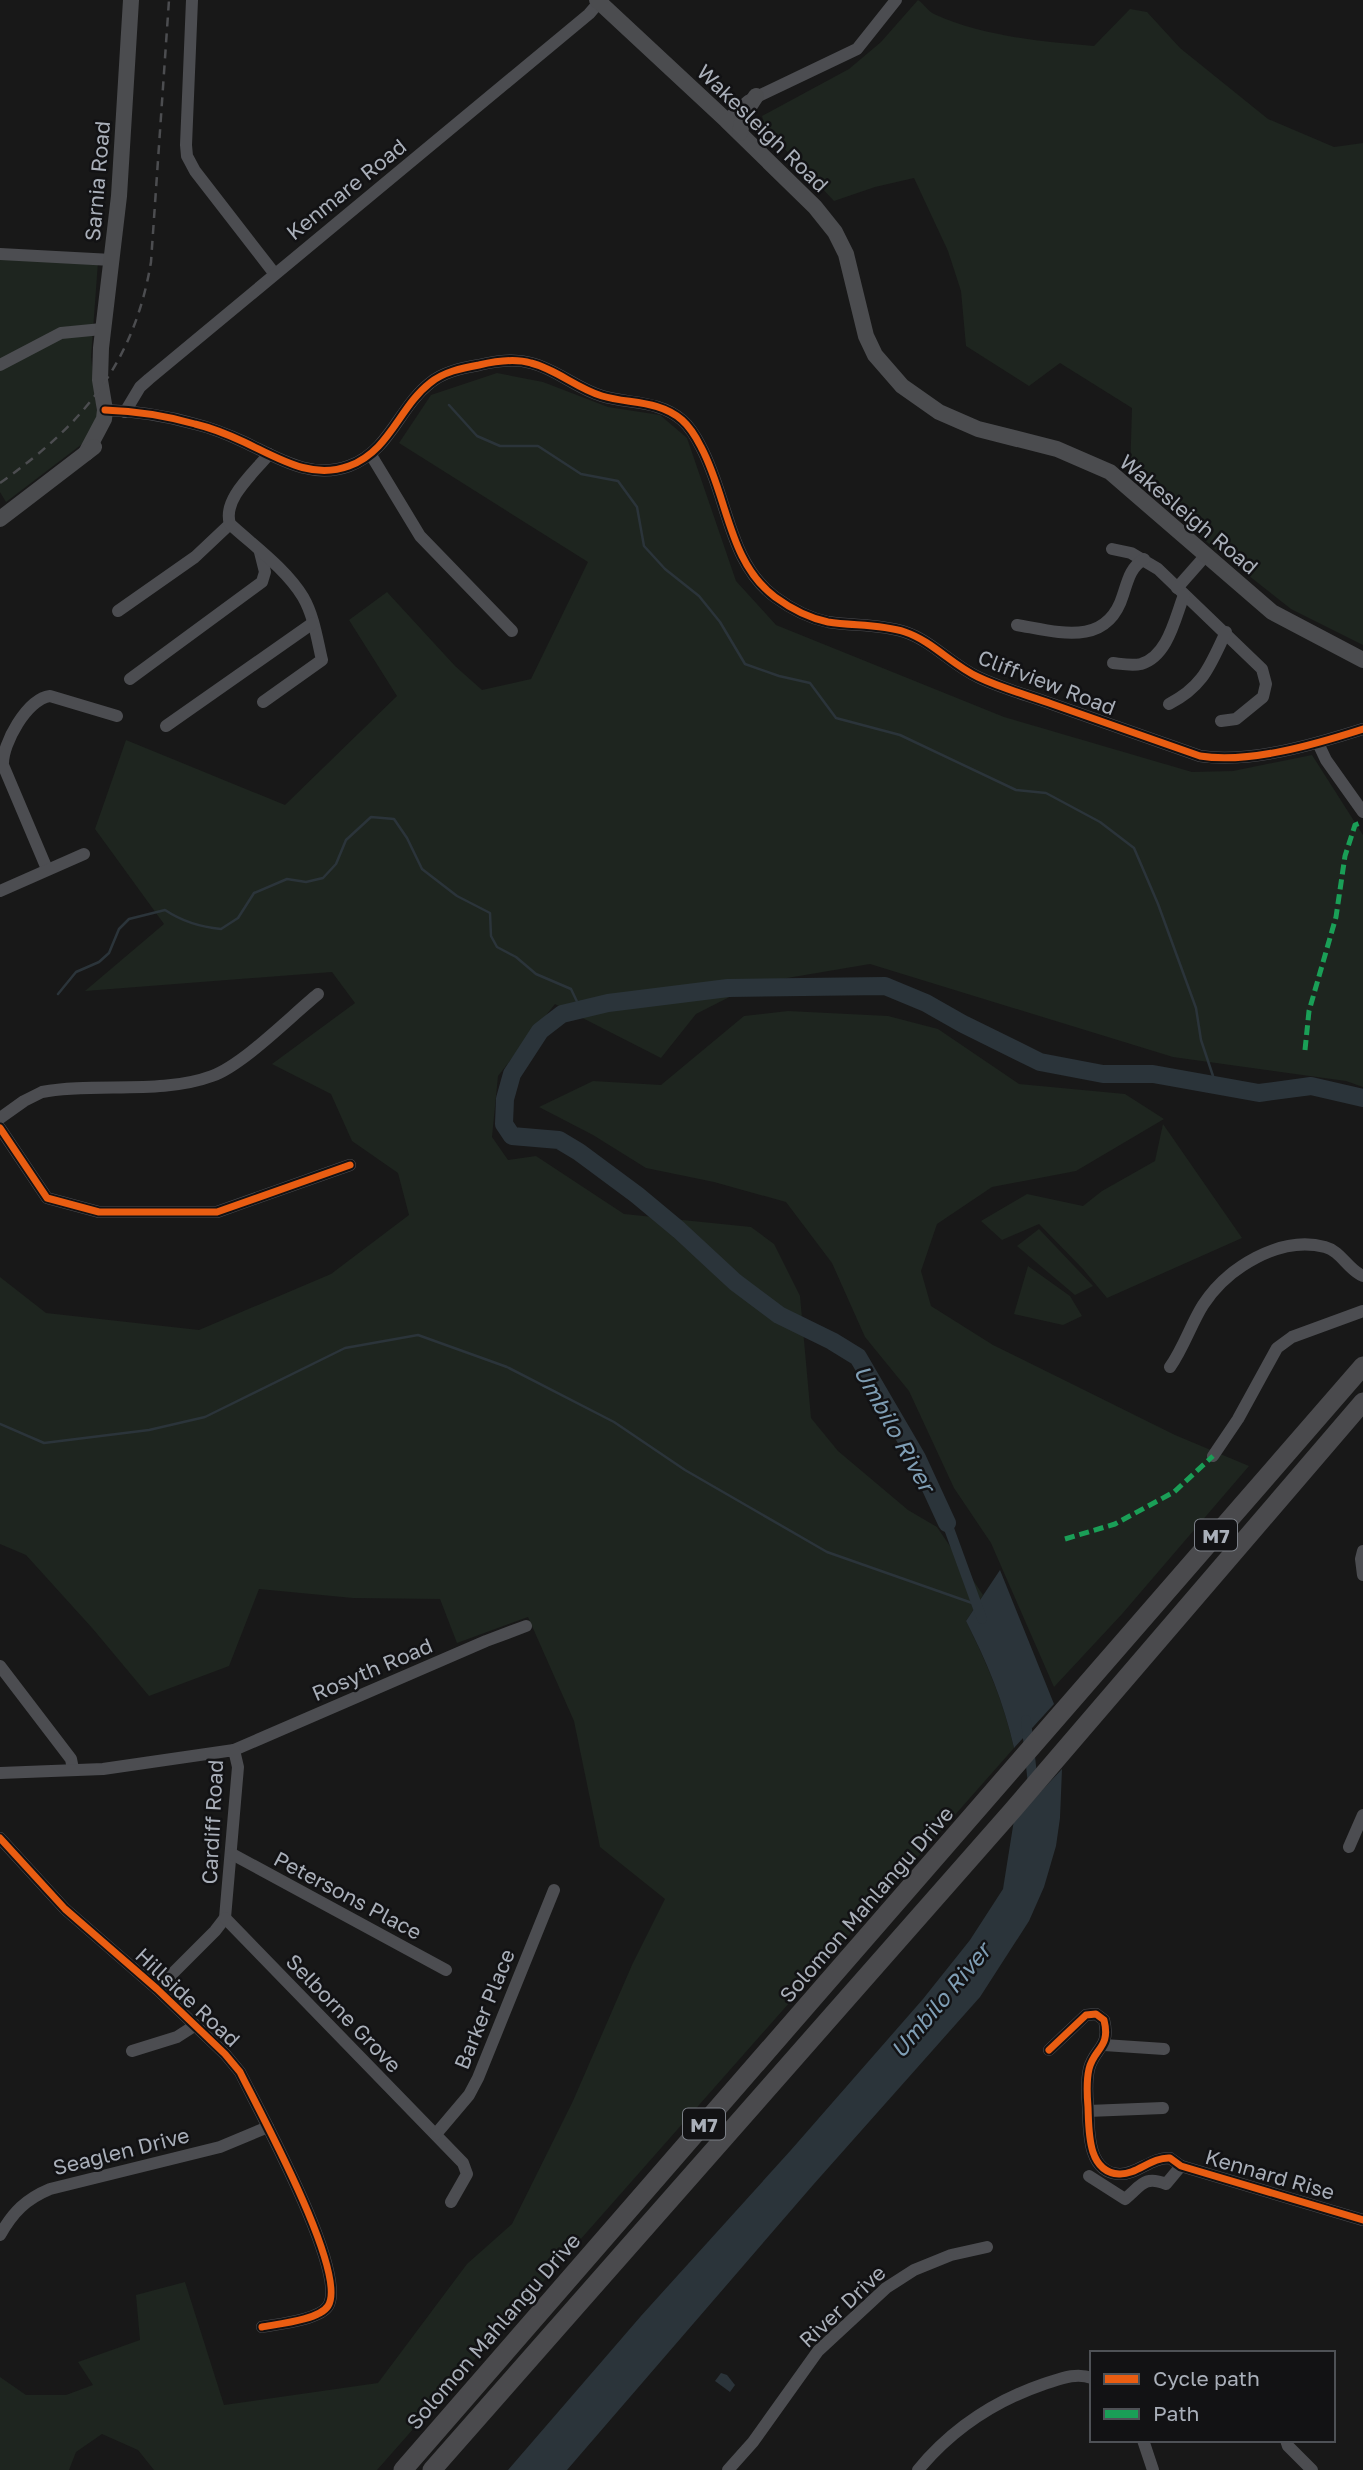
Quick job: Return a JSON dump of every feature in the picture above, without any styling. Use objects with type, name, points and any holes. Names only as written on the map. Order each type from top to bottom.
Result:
[{"type":"highway","name":"Solomon Mahlangu Drive","points":[[403,2470],[1363,1366]]},
{"type":"highway","name":"M7","points":[[432,2470],[1012,1811],[1363,1402]]},
{"type":"main road","name":"Sarnia Road","points":[[0,519],[86,453],[102,425],[114,411],[100,380],[103,329],[119,196],[131,0]]},
{"type":"main road","name":"Wakesleigh Road","points":[[599,1],[740,133],[815,207],[835,232],[846,254],[866,336],[875,355],[902,386],[939,412],[978,429],[1057,449],[1110,472],[1272,612],[1363,660]]},
{"type":"main road","points":[[740,133],[743,116],[757,96]]},
{"type":"street","points":[[192,0],[187,156],[195,171],[274,273]]},
{"type":"street","points":[[726,120],[757,96],[849,55],[896,0]]},
{"type":"street","name":"Kenmare Road","points":[[114,411],[274,273],[589,14],[599,1]]},
{"type":"street","points":[[0,254],[112,260]]},
{"type":"street","points":[[0,365],[61,333],[103,329]]},
{"type":"street","name":"Cliffview Road","points":[[114,411],[193,423],[241,440],[293,467],[320,470],[347,467],[371,454],[384,443],[419,393],[432,381],[452,371],[479,365],[508,360],[528,362],[549,369],[601,396],[650,404],[665,409],[682,420],[694,435],[715,474],[742,558],[763,587],[793,609],[827,622],[866,625],[908,633],[977,677],[1200,757],[1231,759],[1318,743],[1363,729]]},
{"type":"street","points":[[263,702],[322,660],[303,597],[293,584],[230,524],[228,512],[234,498],[269,454]]},
{"type":"street","points":[[371,454],[420,536],[512,631]]},
{"type":"street","points":[[118,611],[195,558],[230,524]]},
{"type":"street","points":[[1112,549],[1132,553],[1158,569],[1226,632],[1264,673],[1265,692],[1259,701],[1236,719],[1221,721]]},
{"type":"street","points":[[130,679],[262,582],[265,572],[260,552]]},
{"type":"street","points":[[1113,663],[1139,664],[1158,653],[1168,636],[1181,591],[1207,554]]},
{"type":"street","points":[[1017,625],[1080,634],[1102,625],[1116,614],[1132,569],[1144,559]]},
{"type":"street","points":[[166,726],[313,623]]},
{"type":"street","points":[[1169,704],[1186,695],[1201,681],[1226,632]]},
{"type":"street","points":[[47,870],[3,765],[10,736],[36,702],[44,697],[50,696],[117,716]]},
{"type":"street","points":[[1318,743],[1326,760],[1363,812]]},
{"type":"street","points":[[0,891],[84,854]]},
{"type":"street","points":[[0,1118],[41,1092],[164,1084],[212,1076],[236,1064],[318,994]]},
{"type":"street","points":[[0,1128],[47,1198],[99,1212],[217,1212],[350,1165]]},
{"type":"street","points":[[1170,1367],[1209,1297],[1256,1258],[1288,1247],[1325,1247],[1363,1276]]},
{"type":"street","points":[[1213,1456],[1238,1419],[1277,1348],[1292,1337],[1363,1311]]},
{"type":"street","points":[[1363,1551],[1363,1575]]},
{"type":"street","name":"Rosyth Road","points":[[234,1750],[473,1646],[526,1626]]},
{"type":"street","points":[[0,1666],[71,1759],[73,1769]]},
{"type":"street","name":"Cardiff Road","points":[[0,1773],[103,1769],[234,1750],[238,1767],[225,1918]]},
{"type":"street","points":[[1349,1847],[1363,1815]]},
{"type":"street","name":"Hillside Road","points":[[0,1838],[65,1909],[157,1989],[225,2054],[240,2072],[318,2234],[332,2290],[330,2303],[323,2312],[262,2327]]},
{"type":"street","name":"Petersons Place","points":[[232,1854],[446,1970]]},
{"type":"street","name":"Barker Place","points":[[436,2134],[469,2095],[478,2078],[554,1890]]},
{"type":"street","points":[[157,1989],[225,1918]]},
{"type":"street","name":"Selborne Grove","points":[[225,1918],[466,2168],[465,2181],[452,2202]]},
{"type":"street","points":[[1049,2050],[1086,2015],[1100,2015],[1104,2020],[1104,2045],[1089,2068],[1088,2111],[1091,2147],[1098,2162],[1105,2169],[1123,2174],[1161,2158],[1175,2162],[1166,2184],[1151,2180],[1139,2185],[1125,2199],[1089,2176]]},
{"type":"street","points":[[132,2050],[177,2037],[194,2026]]},
{"type":"street","points":[[1104,2045],[1164,2049]]},
{"type":"street","points":[[1088,2111],[1163,2108]]},
{"type":"street","name":"Seaglen Drive","points":[[0,2235],[11,2216],[21,2206],[50,2189],[234,2143],[268,2127]]},
{"type":"street","name":"Kennard Rise","points":[[1175,2162],[1363,2220]]},
{"type":"street","name":"River Drive","points":[[728,2470],[761,2431],[818,2351],[886,2288],[914,2270],[951,2255],[987,2246]]},
{"type":"street","points":[[918,2470],[957,2431],[993,2405],[1072,2375],[1090,2378]]},
{"type":"street","points":[[1144,2442],[1153,2470]]},
{"type":"street","points":[[1287,2442],[1312,2470]]},
{"type":"shaded area","points":[[918,0],[934,14],[972,28],[1033,40],[1094,46],[1130,9],[1147,12],[1180,48],[1268,119],[1334,147],[1363,143],[1363,645],[1291,609],[1216,550],[1130,474],[1132,408],[1060,363],[1029,386],[966,346],[961,291],[948,251],[914,178],[875,187],[834,201],[766,129],[762,116],[849,69],[881,42]]},
{"type":"shaded area","points":[[0,256],[98,262],[91,357],[98,420],[86,441],[6,502],[0,492]]},
{"type":"shaded area","points":[[497,373],[543,382],[608,407],[660,415],[687,438],[736,581],[776,625],[1004,717],[1192,772],[1233,771],[1312,755],[1363,835],[1363,1087],[1346,1081],[1173,1057],[870,964],[757,983],[696,1014],[661,1058],[555,1004],[498,1076],[492,1137],[508,1160],[536,1156],[624,1214],[751,1227],[774,1244],[800,1296],[811,1418],[838,1451],[908,1510],[937,1527],[983,1595],[966,1621],[994,1683],[1014,1748],[377,2470],[154,2470],[138,2450],[102,2434],[76,2452],[69,2470],[0,2470],[0,2377],[26,2395],[66,2395],[93,2385],[78,2362],[140,2340],[136,2295],[185,2282],[224,2405],[378,2383],[467,2264],[512,2224],[573,2101],[632,1965],[665,1899],[600,1847],[574,1721],[528,1617],[457,1643],[440,1599],[353,1598],[259,1589],[229,1666],[149,1696],[26,1555],[0,1544],[0,1277],[46,1313],[199,1330],[331,1274],[409,1215],[398,1173],[352,1141],[331,1094],[272,1064],[355,1003],[332,972],[85,991],[164,924],[95,829],[126,740],[285,805],[397,696],[349,620],[387,592],[455,666],[482,690],[531,679],[588,562],[399,443],[431,395]]},
{"type":"shaded area","points":[[788,1011],[888,1016],[938,1029],[1019,1084],[1125,1094],[1164,1119],[1076,1171],[992,1187],[937,1224],[921,1271],[931,1306],[993,1345],[1175,1435],[1249,1466],[1122,1614],[1054,1687],[991,1543],[954,1488],[909,1391],[865,1337],[832,1263],[786,1202],[714,1182],[646,1168],[593,1135],[539,1107],[593,1081],[661,1085],[744,1016]]},
{"type":"shaded area","points":[[1163,1124],[1242,1238],[1107,1298],[1039,1224],[1002,1240],[981,1221],[1027,1194],[1083,1206],[1102,1191],[1155,1161]]},
{"type":"shaded area","points":[[1039,1229],[1093,1286],[1075,1295],[1017,1246]]},
{"type":"shaded area","points":[[1028,1266],[1070,1296],[1082,1316],[1063,1325],[1014,1314]]},
{"type":"water","points":[[1000,1570],[1054,1704],[1014,1748],[994,1683],[966,1621]]},
{"type":"water","points":[[1062,1769],[1056,1846],[1044,1887],[1029,1921],[980,1997],[813,2185],[567,2470],[508,2470],[923,1999],[970,1940],[1003,1889],[1014,1820]]},
{"type":"water","points":[[721,2373],[727,2375],[735,2385],[730,2392],[715,2381]]},
{"type":"waterway","points":[[449,405],[477,436],[500,446],[538,446],[581,474],[618,481],[637,507],[644,546],[665,569],[699,596],[720,622],[745,664],[810,683],[836,718],[900,735],[1016,790],[1046,793],[1100,822],[1134,848],[1158,904],[1196,1008],[1201,1040],[1216,1085]]},
{"type":"waterway","points":[[58,994],[76,972],[99,962],[109,953],[119,929],[129,919],[165,910],[192,923],[221,929],[238,918],[254,893],[287,879],[306,882],[323,878],[336,864],[346,840],[371,817],[394,819],[422,869],[457,896],[490,913],[491,936],[497,947],[516,957],[536,974],[571,989],[581,1010]]},
{"type":"waterway","name":"Umbilo River","points":[[947,1523],[917,1458],[858,1357],[779,1315],[735,1282],[637,1195],[579,1152],[559,1140],[512,1136],[504,1124],[505,1099],[512,1074],[540,1031],[562,1014],[608,1003],[728,988],[885,986],[926,1003],[1040,1062],[1103,1074],[1153,1074],[1259,1093],[1311,1086],[1363,1098]]},
{"type":"waterway","points":[[0,1424],[44,1443],[149,1430],[205,1417],[345,1348],[418,1335],[507,1367],[614,1422],[685,1470],[827,1552],[975,1604]]},
{"type":"waterway","name":"Umbilo River","points":[[947,1523],[982,1619]]},
{"type":"waterway","name":"Umbilo River","points":[[1026,1720],[1033,1784]]},
{"type":"railway","points":[[0,483],[56,438],[79,414],[100,389],[132,331],[151,262],[169,0]]},
{"type":"marked path","points":[[1305,1050],[1309,1011],[1336,917],[1345,856],[1355,825],[1363,822]]},
{"type":"marked path","points":[[1065,1539],[1115,1524],[1174,1492],[1213,1456]]},
{"type":"cycle path","points":[[105,410],[150,414],[184,421],[226,434],[295,465],[308,469],[335,470],[349,466],[375,450],[419,393],[441,376],[459,369],[498,361],[531,363],[593,393],[664,409],[682,420],[695,436],[710,466],[730,528],[747,566],[759,583],[793,609],[828,622],[905,632],[987,681],[1200,756],[1219,758],[1261,755],[1363,729]]},
{"type":"cycle path","points":[[0,1128],[47,1198],[99,1212],[217,1212],[350,1165]]},
{"type":"cycle path","points":[[0,1838],[65,1909],[157,1989],[225,2054],[240,2072],[299,2191],[326,2261],[331,2288],[328,2306],[316,2315],[262,2327]]},
{"type":"cycle path","points":[[1049,2050],[1086,2015],[1096,2014],[1104,2020],[1104,2042],[1091,2062],[1087,2093],[1092,2148],[1095,2158],[1109,2171],[1126,2174],[1157,2160],[1170,2158],[1181,2166],[1363,2220]]}]
